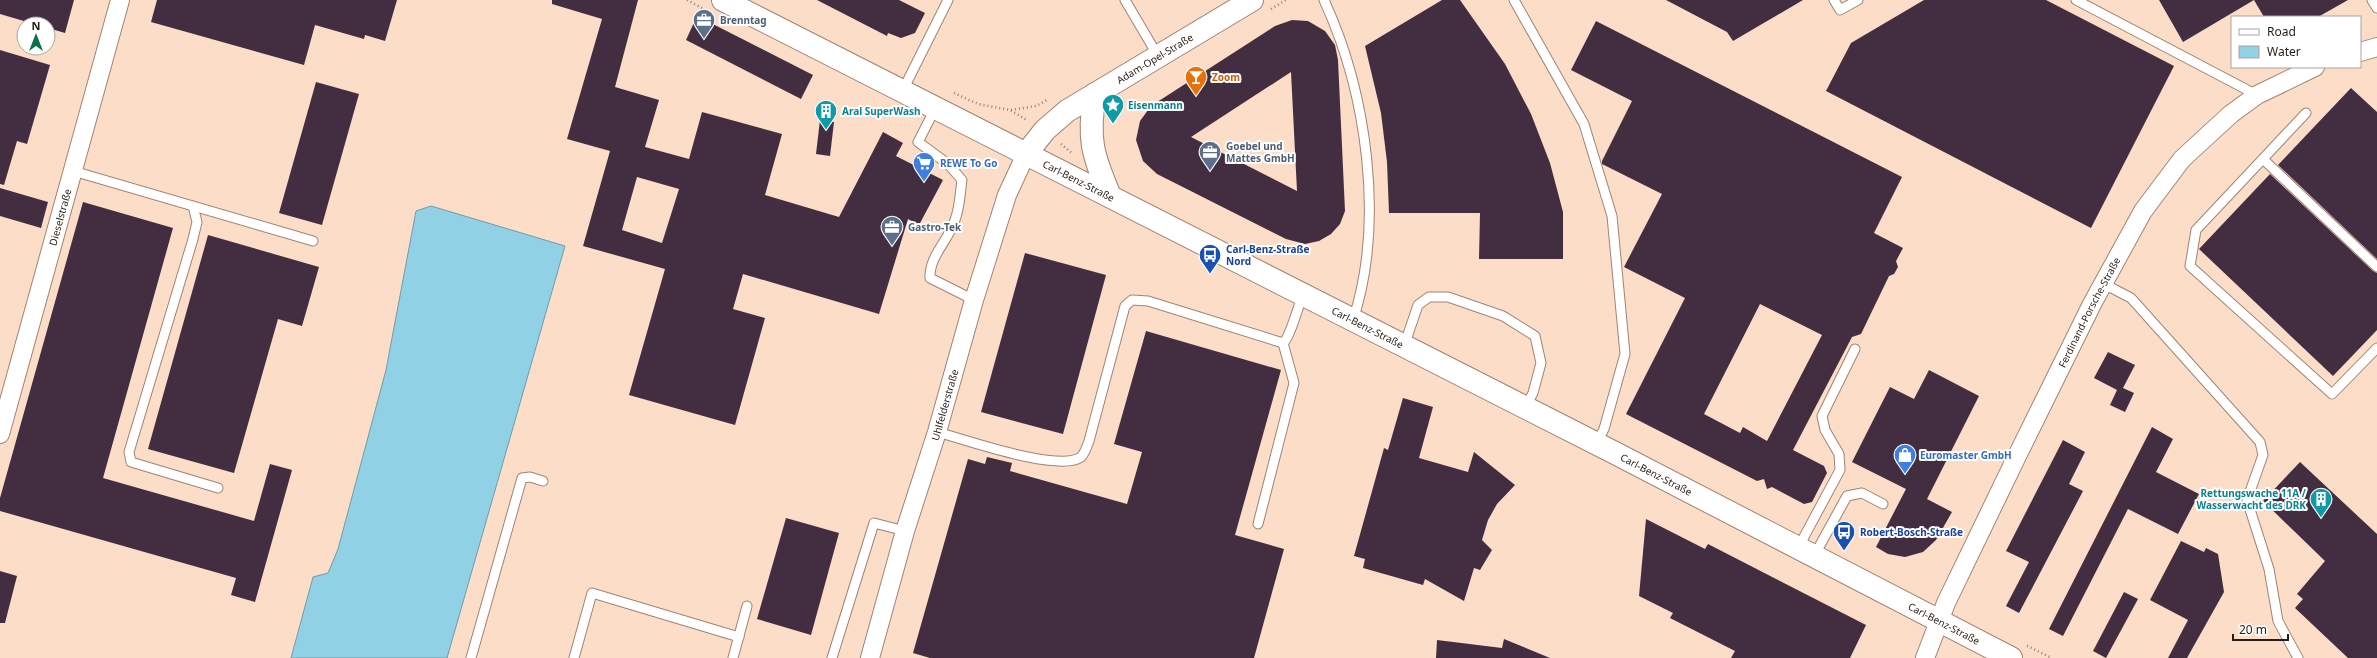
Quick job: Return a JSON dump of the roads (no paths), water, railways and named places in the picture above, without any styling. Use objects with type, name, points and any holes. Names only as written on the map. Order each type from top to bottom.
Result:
[{"type":"main road","name":"Carl-Benz-Straße","points":[[723,0],[903,90],[1596,444],[2011,658]]},
{"type":"main road","name":"Adam-Opel-Straße","points":[[1026,154],[1055,120],[1095,94],[1252,0]]},
{"type":"main road","points":[[1095,94],[1090,127],[1092,148],[1095,160],[1110,196]]},
{"type":"street","name":"Dieselstraße","points":[[0,434],[120,0]]},
{"type":"street","points":[[2361,52],[2377,47]]},
{"type":"street","name":"Ferdinand-Porsche-Straße","points":[[1939,620],[2017,456],[2104,284],[2143,211],[2182,158],[2231,114],[2257,95],[2313,68]]},
{"type":"street","name":"Uhlfelderstraße","points":[[870,658],[905,531],[937,432],[974,300],[1007,196],[1026,154]]},
{"type":"street","points":[[1925,658],[1939,620]]},
{"type":"lane","points":[[903,90],[948,0]]},
{"type":"lane","points":[[1124,0],[1158,56]]},
{"type":"lane","points":[[1324,0],[1350,72],[1363,134],[1366,165],[1368,245],[1363,285],[1353,320]]},
{"type":"lane","points":[[1514,0],[1584,124],[1612,216],[1625,354],[1604,429],[1596,444]]},
{"type":"lane","points":[[1834,0],[1840,10],[1858,0]]},
{"type":"lane","points":[[2076,0],[2257,95]]},
{"type":"lane","points":[[2372,0],[2377,8]]},
{"type":"lane","points":[[936,107],[918,142],[948,164],[962,180],[956,220],[948,238],[933,260],[930,270],[930,278],[974,300]]},
{"type":"lane","points":[[2306,113],[2264,160],[2196,230],[2190,266],[2332,394],[2377,348]]},
{"type":"lane","points":[[2264,160],[2377,267]]},
{"type":"lane","points":[[73,171],[313,241]]},
{"type":"lane","points":[[193,206],[197,222],[193,239],[129,452],[131,462],[218,488]]},
{"type":"lane","points":[[2104,284],[2132,298],[2260,442],[2263,455],[2247,500],[2269,569],[2278,620],[2298,658]]},
{"type":"lane","points":[[1283,343],[1287,340],[1296,310],[1303,295]]},
{"type":"lane","points":[[1404,346],[1418,305],[1429,297],[1448,297],[1503,316],[1534,336],[1541,363],[1533,393],[1525,408]]},
{"type":"lane","points":[[937,432],[1040,460],[1059,462],[1080,458],[1089,441],[1125,306],[1132,300],[1148,301],[1283,343]]},
{"type":"lane","points":[[1258,524],[1294,383],[1283,343]]},
{"type":"lane","points":[[1806,552],[1840,470],[1839,454],[1822,424],[1822,416],[1855,349]]},
{"type":"lane","points":[[471,658],[522,478],[530,477],[543,481]]},
{"type":"lane","points":[[1806,552],[1847,496],[1862,493],[1883,504]]},
{"type":"lane","points":[[832,658],[874,523],[905,531]]},
{"type":"lane","points":[[574,658],[592,593],[739,637]]},
{"type":"lane","points":[[733,658],[747,606]]},
{"type":"water","points":[[431,206],[565,246],[447,658],[291,658],[313,577],[328,573],[338,549],[386,370],[416,211]]},
{"type":"place","name":"Brenntag","points":[[704,40]]},
{"type":"place","name":"Zoom","points":[[1196,96]]},
{"type":"place","name":"Eisenmann","points":[[1113,124]]},
{"type":"place","name":"Aral SuperWash","points":[[826,130]]},
{"type":"place","name":"Goebel und Mattes GmbH","points":[[1210,172]]},
{"type":"place","name":"REWE To Go","points":[[924,182]]},
{"type":"place","name":"Gastro-Tek","points":[[892,246]]},
{"type":"place","name":"Carl-Benz-Straße Nord","points":[[1210,274]]},
{"type":"place","name":"Euromaster GmbH","points":[[1905,474]]},
{"type":"place","name":"Rettungswache 11A / Wasserwacht des DRK","points":[[2321,518]]},
{"type":"place","name":"Robert-Bosch-Straße","points":[[1844,552]]}]
